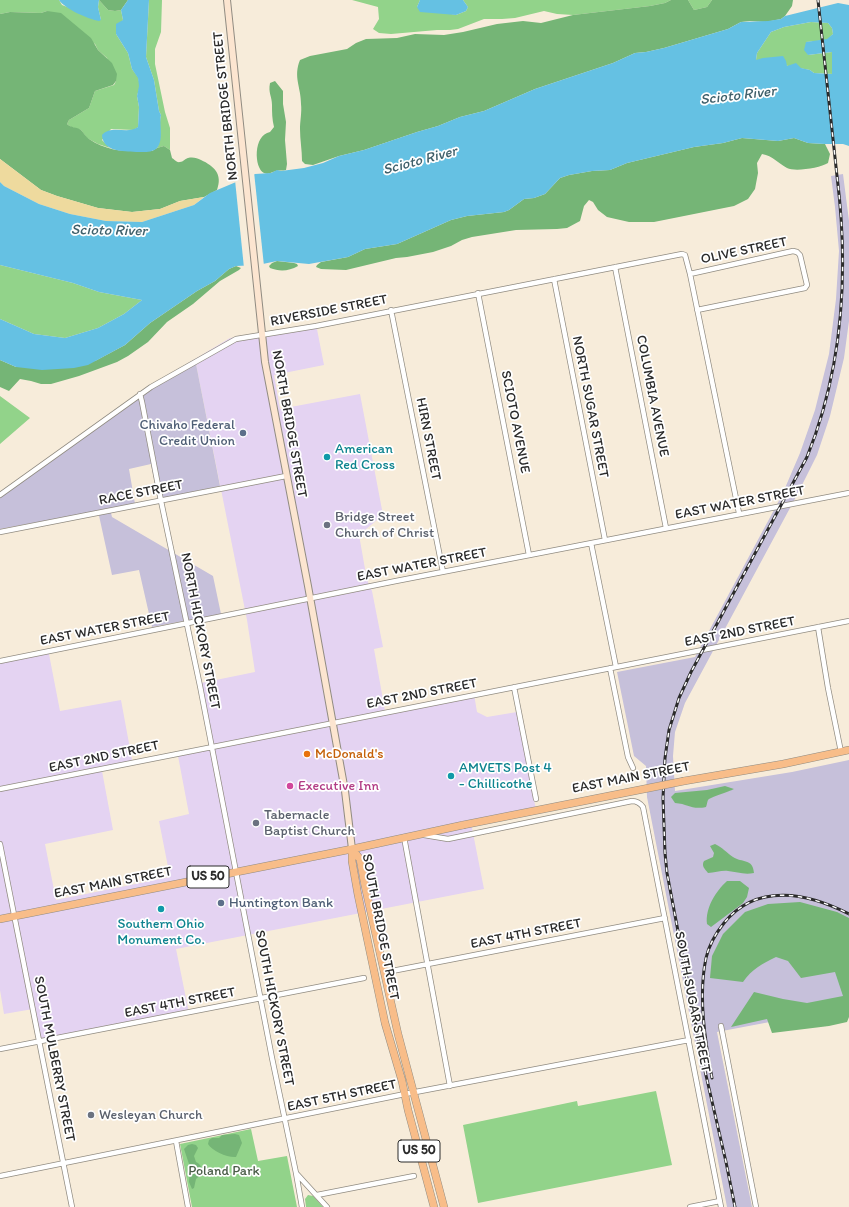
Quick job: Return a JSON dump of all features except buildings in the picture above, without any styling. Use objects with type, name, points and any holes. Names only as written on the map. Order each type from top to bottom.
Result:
[{"type":"main road","name":"NORTH BRIDGE STREET","points":[[227,0],[265,362],[345,791],[352,849]]},
{"type":"main road","name":"EAST MAIN STREET","points":[[0,919],[684,781],[777,765],[849,750]]},
{"type":"main road","name":"SOUTH BRIDGE STREET","points":[[352,849],[360,859],[384,976],[444,1207]]},
{"type":"main road","name":"SOUTH BRIDGE STREET","points":[[352,849],[352,861],[388,1034],[397,1062],[408,1110],[434,1207]]},
{"type":"street","name":"OLIVE STREET","points":[[690,274],[793,251],[800,255],[807,284],[805,288],[697,310]]},
{"type":"street","name":"RIVERSIDE STREET","points":[[0,495],[140,394],[230,340],[316,326],[391,310],[682,254],[686,257],[690,274]]},
{"type":"street","name":"COLUMBIA AVENUE","points":[[615,267],[666,528]]},
{"type":"street","points":[[690,274],[740,513]]},
{"type":"street","name":"NORTH SUGAR STREET","points":[[554,279],[605,540]]},
{"type":"street","name":"SCIOTO AVENUE","points":[[478,293],[529,555]]},
{"type":"street","name":"HIRN STREET","points":[[391,310],[443,572]]},
{"type":"street","name":"NORTH HICKORY STREET","points":[[140,394],[188,624],[211,748],[237,872]]},
{"type":"street","name":"RACE STREET","points":[[0,532],[286,476]]},
{"type":"street","name":"EAST WATER STREET","points":[[0,661],[849,492]]},
{"type":"street","points":[[591,543],[616,667]]},
{"type":"street","name":"EAST 2ND STREET","points":[[0,789],[849,621]]},
{"type":"street","points":[[818,628],[841,752]]},
{"type":"street","points":[[610,668],[628,757],[633,768]]},
{"type":"street","points":[[514,687],[536,799]]},
{"type":"street","name":"EAST MAIN STREET","points":[[419,834],[448,839],[632,801],[639,802]]},
{"type":"street","name":"SOUTH SUGAR STREET","points":[[639,802],[643,807],[721,1207]]},
{"type":"street","points":[[404,837],[450,1086]]},
{"type":"street","name":"SOUTH MULBERRY STREET","points":[[0,844],[72,1207]]},
{"type":"street","name":"SOUTH HICKORY STREET","points":[[237,872],[302,1207]]},
{"type":"street","name":"EAST 4TH STREET","points":[[392,971],[665,918]]},
{"type":"street","name":"EAST 4TH STREET","points":[[0,1049],[364,978]]},
{"type":"street","points":[[722,1026],[756,1207]]},
{"type":"street","name":"EAST 5TH STREET","points":[[0,1176],[405,1094],[689,1040]]},
{"type":"street","points":[[176,1141],[188,1207]]},
{"type":"street","points":[[296,1173],[327,1207]]},
{"type":"street","points":[[317,1195],[414,1176]]},
{"type":"street","points":[[690,1207],[720,1201]]},
{"type":"shaded area","points":[[843,174],[849,221],[849,321],[844,358],[830,416],[817,455],[685,703],[675,732],[673,756],[675,791],[792,772],[849,760],[849,1007],[717,1032],[752,1207],[727,1207],[647,797],[646,766],[634,756],[617,672],[695,657],[782,495],[800,453],[815,410],[829,354],[836,299],[839,251],[831,176]]},
{"type":"shaded area","points":[[316,324],[324,365],[274,375],[280,409],[360,394],[383,515],[359,535],[367,580],[372,591],[383,647],[374,649],[385,711],[474,694],[477,712],[487,717],[517,712],[536,810],[471,823],[484,889],[176,949],[189,1013],[39,1042],[33,1009],[4,1014],[0,990],[0,659],[48,649],[60,711],[121,700],[133,765],[102,771],[113,830],[45,844],[56,900],[170,877],[159,821],[189,814],[178,756],[214,748],[201,683],[255,672],[247,620],[195,359],[230,338]]},
{"type":"shaded area","points":[[195,359],[220,486],[158,499],[151,464],[129,469],[135,504],[110,509],[112,517],[213,576],[221,614],[152,627],[139,570],[112,575],[98,511],[0,529],[0,492],[143,390]]},
{"type":"green space","points":[[0,0],[59,0],[62,5],[101,20],[98,7],[99,0],[108,10],[121,10],[123,20],[116,34],[128,53],[132,69],[138,77],[140,86],[137,96],[139,107],[138,127],[134,130],[111,129],[102,140],[110,148],[87,138],[81,130],[67,124],[69,120],[89,108],[95,91],[114,85],[116,81],[107,58],[98,50],[95,44],[47,11],[41,13],[10,12],[0,14]]},
{"type":"green space","points":[[99,0],[128,0],[121,10],[115,11],[108,10]]},
{"type":"green space","points":[[149,0],[162,0],[161,32],[155,49],[155,64],[165,112],[170,128],[170,150],[164,146],[157,148],[160,140],[161,115],[154,80],[146,57]]},
{"type":"green space","points":[[352,0],[420,0],[417,7],[456,15],[466,11],[468,7],[463,0],[671,0],[665,3],[650,6],[573,15],[544,11],[515,18],[484,19],[458,29],[391,34],[379,33],[373,29],[379,19],[378,7]]},
{"type":"green space","points":[[671,0],[688,0],[694,10],[707,7],[712,0],[793,0],[792,6],[781,19],[766,22],[741,22],[728,29],[664,48],[635,53],[613,63],[535,89],[484,111],[460,117],[438,126],[364,150],[339,156],[313,165],[305,164],[302,161],[300,129],[301,98],[297,77],[300,60],[310,56],[347,49],[366,39],[397,38],[415,34],[444,35],[497,24],[523,21],[541,23],[573,15],[650,6],[665,3]]},
{"type":"green space","points":[[688,0],[712,0],[707,7],[694,10]]},
{"type":"green space","points":[[47,11],[61,13],[91,38],[98,50],[112,63],[117,74],[116,81],[113,85],[95,91],[89,108],[69,120],[67,124],[78,128],[88,138],[104,147],[127,151],[152,151],[164,146],[170,150],[172,158],[178,162],[181,162],[187,158],[199,159],[210,165],[216,171],[219,179],[217,190],[204,197],[180,201],[160,209],[132,212],[98,208],[41,190],[0,159],[0,14],[10,12],[41,13]]},
{"type":"green space","points":[[811,22],[828,23],[832,28],[833,34],[827,40],[806,42],[808,55],[832,52],[833,74],[814,73],[810,70],[756,60],[757,53],[771,32],[784,27]]},
{"type":"green space","points":[[275,81],[283,91],[283,104],[286,122],[285,140],[287,164],[286,170],[266,174],[258,165],[257,152],[260,139],[274,127],[270,83]]},
{"type":"green space","points":[[742,138],[778,141],[794,138],[808,143],[825,144],[830,154],[828,163],[808,169],[796,170],[787,168],[769,156],[762,154],[757,163],[758,173],[755,189],[748,199],[734,206],[654,222],[629,222],[607,217],[598,210],[593,202],[589,200],[584,206],[580,221],[567,228],[516,230],[472,237],[433,252],[396,258],[346,270],[321,269],[316,267],[321,262],[348,257],[365,249],[397,244],[451,220],[467,216],[504,212],[524,199],[534,198],[545,194],[560,178],[569,175],[610,170],[627,163],[694,147],[723,143]]},
{"type":"green space","points":[[277,261],[294,263],[298,266],[284,270],[270,268],[269,266],[272,263]]},
{"type":"green space","points":[[0,265],[73,283],[99,292],[142,300],[124,314],[98,328],[65,338],[34,334],[0,319]]},
{"type":"green space","points":[[236,266],[241,268],[220,281],[193,304],[167,322],[148,342],[117,362],[79,376],[51,384],[41,384],[20,379],[9,391],[0,387],[0,360],[16,367],[95,361],[125,345],[150,323],[197,291],[215,281],[229,269]]},
{"type":"green space","points":[[0,396],[30,418],[0,444]]},
{"type":"green space","points":[[725,786],[734,789],[709,799],[706,807],[697,808],[675,803],[671,797],[675,793],[707,790]]},
{"type":"green space","points":[[715,844],[736,859],[752,865],[754,873],[744,874],[726,871],[708,873],[703,863],[704,861],[713,857],[714,853],[710,846]]},
{"type":"green space","points":[[727,881],[740,881],[749,888],[747,897],[743,903],[711,927],[707,924],[707,918],[712,900]]},
{"type":"green space","points":[[800,902],[837,912],[849,918],[849,1017],[847,1022],[829,1026],[772,1033],[767,1019],[731,1027],[754,992],[807,1003],[843,996],[835,972],[801,978],[788,961],[776,957],[758,967],[743,982],[710,978],[712,956],[723,934],[745,912],[768,904]]},
{"type":"green space","points":[[656,1091],[672,1165],[478,1203],[463,1125],[577,1101],[578,1106]]},
{"type":"green space","name":"Poland Park","points":[[251,1129],[258,1161],[287,1156],[297,1207],[192,1207],[180,1144]]},
{"type":"green space","points":[[222,1135],[239,1135],[242,1143],[236,1157],[220,1154],[208,1144],[209,1140],[212,1138],[219,1138]]},
{"type":"green space","points":[[188,1145],[196,1145],[198,1148],[194,1156],[196,1162],[202,1168],[203,1173],[196,1179],[194,1188],[192,1189],[189,1182],[190,1167],[184,1149]]},
{"type":"green space","points":[[308,1195],[313,1196],[323,1207],[306,1207],[305,1199]]},
{"type":"sand","points":[[0,159],[41,190],[98,208],[132,212],[160,209],[180,201],[204,197],[194,205],[142,222],[106,221],[70,214],[39,204],[4,186],[0,182]]},
{"type":"water","points":[[59,0],[99,0],[98,7],[101,20],[94,20],[83,16],[66,7]]},
{"type":"water","points":[[128,0],[149,0],[146,57],[154,80],[161,115],[161,132],[159,145],[157,148],[153,151],[147,152],[114,150],[106,145],[103,141],[102,135],[110,130],[129,130],[138,127],[138,78],[132,69],[128,53],[116,34],[116,24],[123,20],[121,10]]},
{"type":"water","points":[[420,0],[463,0],[468,7],[466,11],[456,15],[420,12],[417,7]]},
{"type":"water","name":"Scioto River","points":[[838,3],[849,5],[849,146],[843,144],[808,143],[794,138],[778,141],[742,138],[723,143],[694,147],[627,163],[610,170],[569,175],[560,178],[545,194],[534,198],[524,199],[509,210],[504,212],[467,216],[451,220],[397,244],[365,249],[348,257],[309,264],[277,261],[258,265],[236,266],[229,269],[215,281],[197,291],[150,323],[125,345],[88,365],[74,368],[42,370],[16,367],[0,360],[0,319],[34,334],[65,338],[98,328],[124,314],[142,300],[99,292],[73,283],[0,265],[0,182],[4,186],[39,204],[70,214],[106,221],[142,222],[194,205],[210,193],[255,174],[271,173],[277,170],[281,171],[304,168],[323,163],[339,156],[364,150],[438,126],[460,117],[484,111],[535,89],[613,63],[635,53],[664,48],[728,29],[741,22],[768,21],[781,19],[785,16]],"holes":[[[811,22],[828,23],[832,28],[833,34],[827,39],[806,42],[804,50],[808,55],[832,52],[832,74],[814,73],[810,70],[801,68],[796,63],[787,66],[783,56],[756,60],[757,53],[771,32],[784,27]]]},
{"type":"pier","points":[[254,172],[264,266],[244,268],[235,180]]},
{"type":"railway","points":[[735,1207],[702,1058],[667,873],[663,798],[665,758],[669,730],[679,698],[691,672],[807,457],[829,389],[840,319],[842,284],[841,212],[818,0]]},
{"type":"railway","points":[[712,1078],[703,1018],[704,973],[709,948],[724,923],[737,910],[752,901],[784,895],[817,901],[849,914]]},
{"type":"place","name":"Chivaho Federal Credit Union","points":[[243,433]]},
{"type":"place","name":"American Red Cross","points":[[327,457]]},
{"type":"place","name":"Bridge Street Church of Christ","points":[[327,525]]},
{"type":"place","name":"McDonald's","points":[[307,754]]},
{"type":"place","name":"AMVETS Post 4 - Chillicothe","points":[[451,776]]},
{"type":"place","name":"Executive Inn","points":[[290,786]]},
{"type":"place","name":"Tabernacle Baptist Church","points":[[256,823]]},
{"type":"place","name":"Huntington Bank","points":[[221,903]]},
{"type":"place","name":"Southern Ohio Monument Co.","points":[[161,909]]},
{"type":"place","name":"Wesleyan Church","points":[[91,1115]]}]
